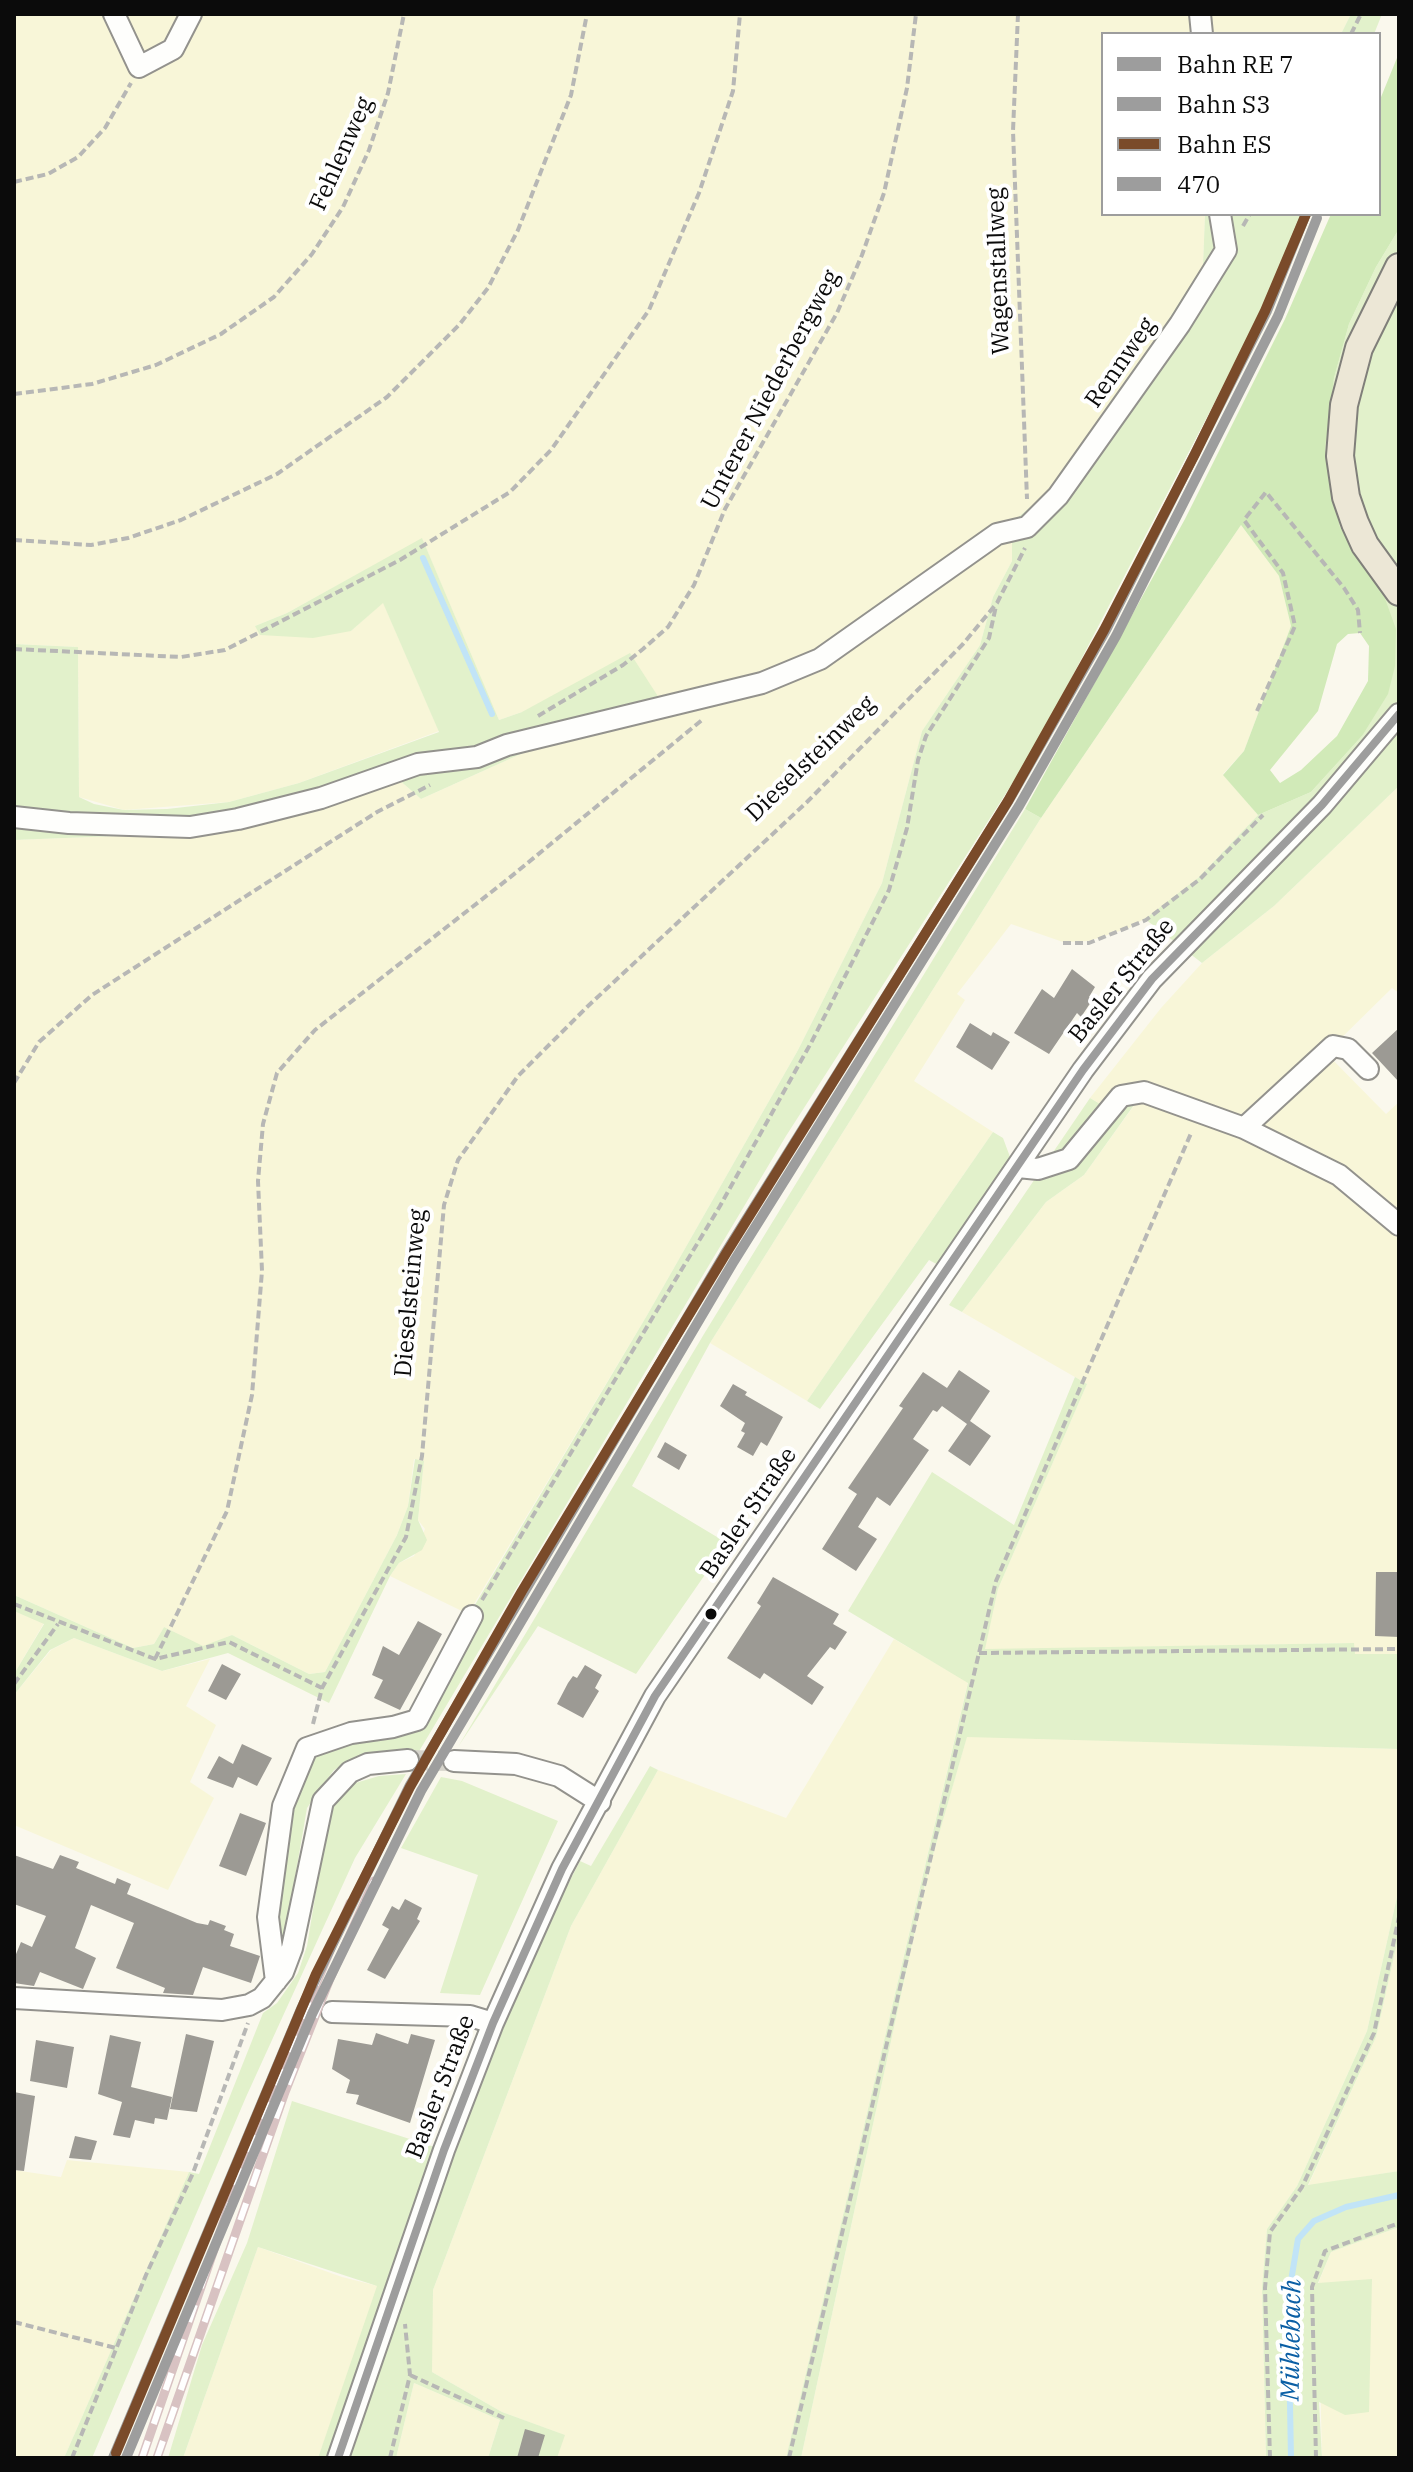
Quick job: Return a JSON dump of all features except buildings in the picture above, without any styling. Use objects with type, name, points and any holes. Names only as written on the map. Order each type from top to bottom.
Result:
[{"type":"main road","points":[[1395,579],[1365,545],[1346,497],[1340,433],[1359,348],[1399,267]]},
{"type":"street","points":[[114,14],[139,67],[173,49],[191,14]]},
{"type":"street","name":"Rennweg","points":[[1027,527],[1058,496],[1226,250],[1220,216]]},
{"type":"street","points":[[14,817],[69,823],[190,827],[238,819],[321,798],[418,764],[477,757],[507,745],[762,683],[820,659],[997,534],[1027,527]]},
{"type":"street","name":"Basler Straße","points":[[338,2458],[444,2150],[493,2023],[533,1930],[655,1696],[1083,1070],[1152,979],[1195,931],[1322,805],[1399,714]]},
{"type":"street","points":[[1244,1128],[1333,1046],[1348,1049],[1368,1069]]},
{"type":"street","points":[[1018,1167],[1038,1169],[1069,1159],[1121,1096],[1144,1092],[1244,1128],[1339,1175],[1399,1225]]},
{"type":"street","points":[[276,1981],[268,1917],[283,1806],[307,1748],[351,1733],[417,1720],[472,1616]]},
{"type":"street","points":[[14,1998],[222,2010],[249,2005],[262,1998],[276,1981],[292,1948],[323,1801],[350,1772],[368,1764],[408,1760]]},
{"type":"street","points":[[454,1761],[516,1764],[559,1776],[600,1802]]},
{"type":"street","points":[[332,2012],[470,2016],[493,2023]]},
{"type":"path","name":"Fehlenweg","points":[[14,394],[92,384],[156,365],[221,334],[274,297],[312,254],[349,193],[388,93],[405,23],[404,14]]},
{"type":"path","points":[[14,540],[91,545],[128,538],[181,520],[277,474],[387,397],[459,325],[488,288],[518,230],[571,95],[587,14]]},
{"type":"path","points":[[14,649],[181,657],[225,650],[400,560],[510,492],[551,450],[649,310],[699,193],[733,91],[740,14]]},
{"type":"path","name":"Unterer Niederbergweg","points":[[584,689],[623,665],[668,627],[694,585],[725,509],[754,454],[837,313],[884,193],[907,88],[916,14]]},
{"type":"path","name":"Wagenstallweg","points":[[997,603],[1027,545],[1013,131],[1018,14]]},
{"type":"path","points":[[1352,32],[1361,14]]},
{"type":"path","points":[[14,182],[48,174],[78,157],[105,128],[139,67]]},
{"type":"path","points":[[1243,226],[1249,216]]},
{"type":"path","points":[[1257,711],[1295,626],[1283,573],[1244,520],[1266,492],[1344,588],[1358,610],[1360,633]]},
{"type":"path","points":[[472,1616],[720,1206],[811,1043],[889,890],[907,828],[918,760],[926,736],[989,638],[997,603]]},
{"type":"path","name":"Dieselsteinweg","points":[[307,1748],[322,1688],[406,1537],[422,1456],[444,1205],[458,1160],[518,1076],[587,1007],[807,802],[963,644],[997,603]]},
{"type":"path","points":[[155,1659],[227,1511],[252,1395],[262,1271],[263,1124],[277,1073],[315,1030],[660,757],[712,711],[722,691]]},
{"type":"path","points":[[14,1083],[39,1042],[92,995],[364,820],[433,783]]},
{"type":"path","points":[[1063,943],[1089,943],[1146,920],[1200,879],[1263,815]]},
{"type":"path","points":[[789,2458],[996,1581],[1026,1505],[1202,1111]]},
{"type":"path","points":[[14,1604],[58,1624],[155,1659],[229,1642],[322,1688]]},
{"type":"path","points":[[14,1684],[58,1624]]},
{"type":"path","points":[[979,1653],[1399,1649]]},
{"type":"path","points":[[1270,2458],[1265,2288],[1270,2232],[1302,2187],[1374,2033],[1399,1917]]},
{"type":"path","points":[[72,2458],[193,2173],[248,2027],[249,2005]]},
{"type":"path","points":[[1316,2458],[1312,2287],[1325,2251],[1399,2223]]},
{"type":"path","points":[[14,2322],[117,2348]]},
{"type":"path","points":[[390,2458],[410,2375],[407,2332]]},
{"type":"path","points":[[410,2375],[504,2418]]},
{"type":"shaded area","points":[[14,14],[1191,14],[1192,32],[1101,32],[1101,216],[1205,216],[1203,265],[1127,385],[1067,467],[1045,495],[1012,522],[1012,561],[993,597],[980,645],[922,731],[882,883],[798,1050],[646,1317],[468,1614],[390,1576],[399,1563],[414,1556],[425,1529],[418,1520],[424,1461],[414,1459],[408,1506],[397,1535],[325,1672],[309,1674],[232,1635],[203,1647],[164,1627],[154,1644],[133,1648],[14,1595],[14,840],[220,832],[272,822],[397,778],[421,799],[534,748],[522,712],[499,720],[422,539],[287,613],[255,626],[351,631],[383,602],[439,731],[299,783],[229,802],[124,810],[79,797],[78,647],[14,644]]},
{"type":"shaded area","points":[[1208,14],[1351,14],[1342,32],[1210,32]]},
{"type":"shaded area","points":[[1241,525],[1279,576],[1291,626],[1244,751],[1223,774],[1258,815],[1198,878],[1164,907],[1129,928],[1089,941],[1063,942],[1011,924],[957,994],[965,1000],[914,1081],[993,1132],[807,1401],[710,1343],[1041,818]]},
{"type":"shaded area","points":[[1399,786],[1399,993],[1392,988],[1326,1053],[1386,1114],[1399,1102],[1399,1654],[1354,1654],[1354,1643],[984,1650],[998,1589],[1087,1384],[962,1312],[1046,1202],[1084,1175],[1138,1100],[1110,1110],[1090,1098],[1161,1008],[1202,963],[1274,906]]},
{"type":"shaded area","points":[[14,1611],[44,1623],[14,1674]]},
{"type":"shaded area","points":[[74,1638],[162,1671],[210,1659],[186,1706],[216,1725],[190,1782],[214,1798],[168,1890],[14,1825],[14,1695],[51,1650]]},
{"type":"shaded area","points":[[894,1639],[968,1682],[786,2458],[557,2458],[564,2435],[502,2412],[432,2372],[430,2364],[433,2290],[571,1926],[658,1770],[786,1818]]},
{"type":"shaded area","points":[[967,1736],[1399,1749],[1399,1888],[1367,2031],[1297,2186],[1267,2229],[1262,2287],[1266,2458],[801,2458],[926,1879]]},
{"type":"shaded area","points":[[1399,1934],[1399,2171],[1308,2186],[1376,2037]]},
{"type":"shaded area","points":[[67,2160],[189,2172],[64,2458],[14,2458],[14,2170],[61,2177]]},
{"type":"shaded area","points":[[1399,2227],[1399,2458],[1322,2458],[1318,2284],[1331,2252]]},
{"type":"shaded area","points":[[258,2247],[342,2277],[378,2286],[361,2340],[318,2458],[183,2458]]},
{"type":"shaded area","points":[[414,2383],[500,2420],[488,2458],[396,2458]]},
{"type":"green space","points":[[1351,14],[1382,14],[1375,32],[1342,32]]},
{"type":"green space","points":[[1399,53],[1399,229],[1376,267],[1349,324],[1334,378],[1325,448],[1340,527],[1364,565],[1379,582],[1396,629],[1395,666],[1388,694],[1362,736],[1311,792],[1258,815],[1223,775],[1244,751],[1291,626],[1279,576],[1241,525],[1041,818],[1025,809],[1185,519],[1285,319],[1330,216],[1381,216],[1381,97]],"holes":[[[1360,633],[1369,646],[1368,681],[1337,736],[1301,770],[1280,783],[1270,770],[1318,711],[1337,644],[1348,634]]]},
{"type":"green space","points":[[1205,216],[1300,216],[1261,313],[1035,748],[786,1136],[418,1753],[390,1751],[360,1755],[334,1770],[307,1808],[283,1948],[277,1944],[285,1818],[305,1770],[316,1756],[331,1746],[400,1731],[646,1317],[798,1050],[882,883],[922,731],[980,645],[993,597],[1012,561],[1012,522],[1045,495],[1067,467],[1127,385],[1203,265]]},
{"type":"green space","points":[[1399,229],[1399,786],[1274,906],[1202,963],[1145,919],[1198,878],[1258,815],[1311,792],[1362,736],[1379,582],[1364,565],[1340,527],[1325,448],[1326,423],[1349,324],[1376,267]]},
{"type":"green space","points":[[422,538],[499,720],[522,712],[630,653],[670,715],[534,748],[421,799],[397,778],[272,822],[220,832],[14,840],[14,644],[78,647],[79,797],[94,804],[124,810],[229,802],[299,783],[439,732],[383,603],[351,631],[313,638],[260,635],[255,626],[287,613]]},
{"type":"green space","points":[[1025,809],[1041,818],[710,1343],[632,1486],[727,1543],[636,1674],[538,1626],[458,1747],[704,1334]]},
{"type":"green space","points":[[1090,1098],[1110,1110],[1139,1098],[1084,1175],[1046,1202],[962,1312],[949,1305]]},
{"type":"green space","points":[[993,1132],[1003,1138],[1013,1165],[940,1266],[929,1260],[820,1409],[807,1401]]},
{"type":"green space","points":[[1075,1377],[1087,1384],[998,1589],[985,1649],[1354,1643],[1355,1654],[1399,1654],[1399,1749],[967,1737],[926,1879],[801,2458],[786,2458],[968,1683],[848,1611],[932,1472],[1014,1525]]},
{"type":"green space","points":[[415,1459],[424,1461],[418,1520],[427,1540],[422,1550],[399,1563],[390,1576],[329,1703],[228,1653],[162,1671],[74,1638],[50,1650],[14,1695],[14,1674],[44,1624],[14,1611],[14,1595],[133,1648],[154,1644],[164,1627],[203,1646],[232,1635],[309,1674],[325,1672],[397,1535],[408,1506]]},
{"type":"green space","points":[[650,1766],[658,1770],[571,1926],[433,2290],[432,2372],[502,2412],[565,2435],[557,2458],[488,2458],[500,2420],[414,2383],[396,2458],[318,2458],[377,2286],[258,2247],[183,2458],[168,2458],[202,2345],[247,2243],[292,2101],[453,2153],[531,1956],[580,1861],[591,1866]]},
{"type":"green space","points":[[406,1774],[355,1858],[246,2097],[92,2458],[64,2458],[189,2172],[199,2174],[263,2013],[277,2003],[298,1973],[307,1946],[329,1812],[352,1784],[379,1776]]},
{"type":"green space","points":[[441,1777],[462,1781],[558,1821],[480,1995],[440,1993],[478,1875],[401,1848]]},
{"type":"green space","points":[[1399,1888],[1399,1934],[1376,2037],[1308,2185],[1399,2171],[1399,2227],[1331,2252],[1318,2283],[1372,2279],[1369,2412],[1345,2415],[1319,2402],[1322,2458],[1266,2458],[1262,2287],[1267,2229],[1297,2186],[1367,2031]]},
{"type":"waterway","points":[[423,558],[492,714]]},
{"type":"waterway","name":"Mühlebach","points":[[1291,2458],[1288,2299],[1298,2239],[1314,2221],[1346,2207],[1399,2195]]},
{"type":"tunnel","points":[[408,1760],[454,1761]]},
{"type":"railway","points":[[157,2458],[285,2092],[329,1981],[374,1881]]},
{"type":"railway","points":[[142,2458],[257,2125],[350,1903]]},
{"type":"transit line","points":[[113,2458],[301,2009],[410,1785],[724,1255],[1009,800],[1106,630],[1267,311],[1305,216]]},
{"type":"transit line","name":"470","points":[[338,2458],[444,2150],[493,2023],[562,1869],[655,1696],[1083,1070],[1152,979],[1322,805],[1399,714]]},
{"type":"rail line","name":"ES","points":[[116,2453],[316,1974],[410,1787],[522,1591],[727,1252],[1008,801],[1104,630],[1195,454],[1265,311],[1305,216]]},
{"type":"rail line","name":"S3","points":[[126,2458],[312,2014],[421,1791],[734,1261],[1019,806],[1116,636],[1278,316],[1317,218]]}]
